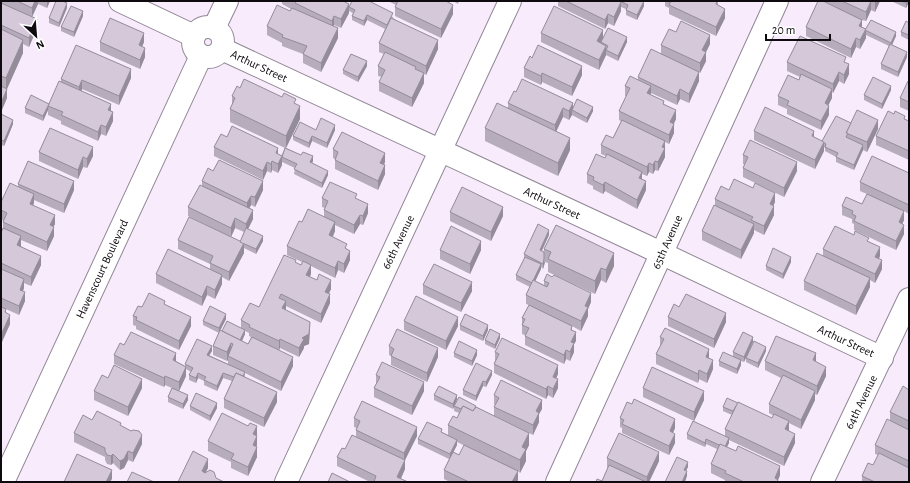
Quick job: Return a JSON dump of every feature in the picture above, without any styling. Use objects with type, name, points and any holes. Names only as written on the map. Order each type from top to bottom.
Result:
[{"type":"street","points":[[120,1],[194,36]]},
{"type":"street","points":[[214,28],[227,1]]},
{"type":"street","name":"66th Avenue","points":[[286,482],[510,1]]},
{"type":"street","name":"65th Avenue","points":[[557,482],[777,1]]},
{"type":"street","points":[[203,28],[214,28],[223,37],[222,49],[214,57],[208,58],[201,56],[194,48],[194,36],[203,28]]},
{"type":"street","name":"Arthur Street","points":[[222,49],[882,358]]},
{"type":"street","name":"Havenscourt Boulevard","points":[[3,482],[201,56]]},
{"type":"street","name":"64th Avenue","points":[[822,482],[909,299]]},
{"type":"building","points":[[17,1],[35,1],[32,8]]},
{"type":"building","points":[[56,1],[67,3],[59,23],[49,18]]},
{"type":"building","points":[[294,1],[343,1],[349,4],[341,19],[334,16],[332,21],[295,3],[296,2]]},
{"type":"building","points":[[352,1],[369,1],[393,13],[387,25],[367,15],[364,21],[352,16],[355,10],[349,7]]},
{"type":"building","points":[[398,1],[446,1],[453,5],[441,29],[395,7]]},
{"type":"building","points":[[566,1],[621,2],[614,17],[608,14],[605,20]]},
{"type":"building","points":[[620,1],[644,1],[637,15],[626,10],[628,5]]},
{"type":"building","points":[[671,1],[717,1],[716,4],[725,9],[716,27],[669,5]]},
{"type":"building","points":[[818,1],[823,1],[862,20],[859,26],[866,29],[860,40],[856,38],[851,49],[806,27]]},
{"type":"building","points":[[842,1],[871,1],[866,12]]},
{"type":"building","points":[[1,3],[37,19],[29,38],[1,25]]},
{"type":"building","points":[[277,5],[290,11],[292,8],[338,28],[321,63],[303,54],[307,46],[282,37],[283,35],[267,26]]},
{"type":"building","points":[[71,6],[83,11],[74,32],[61,27]]},
{"type":"building","points":[[554,6],[603,30],[597,41],[606,46],[599,60],[541,33]]},
{"type":"building","points":[[110,18],[144,33],[139,45],[145,48],[140,60],[100,42]]},
{"type":"building","points":[[391,18],[438,40],[426,66],[379,43]]},
{"type":"building","points":[[871,20],[896,32],[891,43],[865,30]]},
{"type":"building","points":[[681,21],[710,35],[702,50],[706,52],[700,63],[661,45],[669,29],[676,32]]},
{"type":"building","points":[[906,21],[909,23],[909,35],[901,32]]},
{"type":"building","points":[[608,28],[627,37],[618,56],[606,50],[608,46],[601,42]]},
{"type":"building","points":[[1,29],[23,40],[6,78],[1,76]]},
{"type":"building","points":[[800,36],[846,57],[844,62],[849,64],[844,75],[839,72],[833,84],[787,62]]},
{"type":"building","points":[[890,44],[907,52],[898,72],[881,64]]},
{"type":"building","points":[[76,45],[131,69],[119,96],[82,80],[79,87],[61,79]]},
{"type":"building","points":[[538,45],[582,66],[572,87],[542,73],[541,76],[524,68],[530,56],[532,58]]},
{"type":"building","points":[[651,49],[699,72],[689,94],[680,89],[677,96],[638,77]]},
{"type":"building","points":[[385,52],[416,67],[415,69],[424,73],[412,98],[379,82],[385,70],[378,66]]},
{"type":"building","points":[[351,54],[367,61],[358,77],[343,70]]},
{"type":"building","points":[[801,74],[832,89],[825,103],[829,106],[821,121],[787,105],[789,101],[778,96],[788,75],[799,80]]},
{"type":"building","points":[[630,76],[651,86],[647,93],[664,101],[663,104],[676,110],[670,122],[674,124],[669,135],[619,111],[630,88],[625,86]]},
{"type":"building","points":[[873,77],[891,86],[882,104],[864,95]]},
{"type":"building","points":[[244,79],[282,97],[284,93],[296,99],[294,103],[300,106],[286,136],[230,109],[235,98],[232,96],[237,86],[240,88]]},
{"type":"building","points":[[522,79],[573,103],[569,111],[563,108],[555,125],[508,103],[514,91],[516,92]]},
{"type":"building","points":[[59,81],[111,104],[108,110],[113,112],[106,127],[101,125],[98,132],[61,115],[63,112],[48,106]]},
{"type":"building","points":[[909,81],[909,102],[900,98]]},
{"type":"building","points":[[1,86],[7,89],[1,103]]},
{"type":"building","points":[[31,95],[49,104],[43,116],[25,108]]},
{"type":"building","points":[[577,99],[593,107],[587,118],[572,110]]},
{"type":"building","points":[[497,103],[570,138],[558,163],[485,128]]},
{"type":"building","points":[[765,107],[814,131],[812,136],[824,142],[815,160],[754,131]]},
{"type":"building","points":[[857,110],[878,120],[867,142],[846,133]]},
{"type":"building","points":[[888,111],[894,114],[895,111],[905,116],[904,119],[909,121],[909,151],[876,136]]},
{"type":"building","points":[[1,114],[13,120],[4,141],[1,140]]},
{"type":"building","points":[[836,116],[851,123],[846,133],[848,133],[846,137],[863,145],[854,165],[836,157],[838,153],[825,147],[826,144],[822,141]]},
{"type":"building","points":[[321,118],[335,125],[327,143],[312,136],[309,143],[293,136],[300,122],[316,130]]},
{"type":"building","points":[[622,120],[665,141],[662,147],[665,148],[658,162],[655,161],[653,165],[649,163],[647,167],[601,145],[606,135],[613,138]]},
{"type":"building","points":[[232,126],[278,148],[276,153],[282,156],[278,164],[272,161],[271,164],[267,162],[263,171],[214,147],[221,134],[227,137]]},
{"type":"building","points":[[50,128],[93,147],[87,159],[83,157],[78,170],[39,152]]},
{"type":"building","points":[[342,132],[385,153],[380,163],[385,165],[378,181],[335,160],[338,152],[333,149]]},
{"type":"building","points":[[750,140],[797,162],[784,188],[743,168],[748,157],[743,155]]},
{"type":"building","points":[[285,148],[301,155],[303,152],[313,156],[310,162],[328,171],[322,183],[294,169],[297,164],[282,157]]},
{"type":"building","points":[[596,154],[605,158],[607,154],[642,172],[639,178],[646,181],[637,200],[605,182],[603,185],[593,180],[594,177],[587,174]]},
{"type":"building","points":[[872,156],[909,173],[909,205],[860,182]]},
{"type":"building","points":[[219,160],[263,181],[255,197],[251,196],[247,203],[202,181],[208,168],[213,171]]},
{"type":"building","points":[[28,161],[74,181],[64,204],[18,184]]},
{"type":"building","points":[[734,179],[753,188],[755,183],[775,193],[770,204],[774,206],[764,226],[751,220],[753,217],[715,199],[721,186],[729,190]]},
{"type":"building","points":[[330,182],[357,194],[355,198],[368,204],[363,216],[360,215],[354,225],[324,210],[328,201],[322,198]]},
{"type":"building","points":[[10,183],[34,194],[30,204],[55,215],[50,225],[54,227],[47,242],[3,222],[7,213],[1,210],[1,202]]},
{"type":"building","points":[[200,185],[253,210],[246,224],[235,218],[231,228],[188,207]]},
{"type":"building","points":[[462,187],[503,207],[491,232],[450,212]]},
{"type":"building","points":[[867,194],[904,211],[899,222],[904,225],[896,241],[854,221],[856,216],[852,214],[853,211],[842,206],[846,197],[862,204]]},
{"type":"building","points":[[714,205],[754,224],[741,250],[702,231]]},
{"type":"building","points":[[308,209],[335,222],[329,235],[347,244],[345,248],[350,251],[344,264],[338,261],[335,268],[287,246],[299,221],[302,222]]},
{"type":"building","points":[[189,217],[244,243],[229,272],[210,263],[213,256],[178,240]]},
{"type":"building","points":[[538,224],[549,230],[540,250],[544,252],[543,264],[524,254]]},
{"type":"building","points":[[556,225],[614,253],[606,270],[601,268],[595,281],[548,259],[551,252],[544,249]]},
{"type":"building","points":[[451,226],[481,241],[470,264],[440,250]]},
{"type":"building","points":[[835,226],[854,235],[855,231],[869,238],[867,241],[880,247],[875,257],[882,260],[875,274],[823,249]]},
{"type":"building","points":[[3,228],[21,236],[17,245],[41,256],[31,277],[1,263],[1,233]]},
{"type":"building","points":[[246,228],[263,236],[256,249],[240,242]]},
{"type":"building","points":[[773,248],[791,257],[783,274],[766,266]]},
{"type":"building","points":[[168,249],[222,275],[215,290],[207,286],[202,297],[156,274]]},
{"type":"building","points":[[817,253],[870,278],[856,306],[804,281]]},
{"type":"building","points":[[284,255],[296,260],[295,262],[301,265],[303,261],[311,265],[306,275],[317,280],[319,274],[331,280],[325,292],[330,294],[321,314],[281,294],[279,298],[286,301],[282,308],[310,322],[309,334],[302,338],[304,339],[299,348],[280,339],[279,341],[249,327],[250,325],[241,320],[250,303],[259,307]]},
{"type":"building","points":[[525,257],[541,264],[532,283],[516,275]]},
{"type":"building","points":[[434,264],[472,282],[461,303],[423,285]]},
{"type":"building","points":[[1,269],[24,279],[20,290],[25,292],[19,306],[1,298]]},
{"type":"building","points":[[547,274],[552,277],[554,275],[591,293],[585,306],[588,307],[581,321],[526,295],[533,280],[547,287],[549,283],[544,281]]},
{"type":"building","points":[[149,293],[165,301],[164,304],[191,317],[179,341],[136,320],[137,317],[133,316],[138,306],[142,307]]},
{"type":"building","points":[[686,294],[726,313],[714,339],[668,317],[674,304],[679,307]]},
{"type":"building","points":[[416,296],[458,317],[446,341],[404,321]]},
{"type":"building","points":[[529,305],[572,326],[571,330],[576,332],[571,342],[574,343],[570,352],[566,350],[564,355],[525,336],[529,328],[522,325],[525,319],[522,318]]},
{"type":"building","points":[[210,306],[226,314],[219,328],[203,321]]},
{"type":"building","points":[[1,307],[6,309],[5,312],[10,315],[1,335]]},
{"type":"building","points":[[465,314],[488,325],[483,336],[460,325]]},
{"type":"building","points":[[227,321],[245,330],[240,340],[222,331]]},
{"type":"building","points":[[665,328],[709,349],[706,357],[713,360],[707,374],[699,370],[698,374],[656,354],[664,339],[660,337]]},
{"type":"building","points":[[397,329],[438,348],[427,373],[391,356],[394,349],[389,346]]},
{"type":"building","points":[[490,329],[500,334],[495,345],[485,340]]},
{"type":"building","points":[[220,330],[248,344],[252,337],[293,357],[281,382],[228,356],[233,344],[231,343],[227,352],[213,346]]},
{"type":"building","points":[[131,332],[176,353],[173,360],[186,367],[179,382],[165,376],[164,378],[114,355],[120,343],[124,345]]},
{"type":"building","points":[[743,332],[753,337],[744,357],[733,352]]},
{"type":"building","points":[[776,336],[816,353],[813,360],[826,367],[817,386],[765,361]]},
{"type":"building","points":[[502,338],[558,365],[553,377],[558,379],[553,389],[548,386],[546,389],[494,364],[499,354],[495,352]]},
{"type":"building","points":[[197,339],[212,346],[207,355],[245,372],[243,376],[236,373],[234,377],[223,373],[217,386],[204,380],[206,377],[198,373],[196,378],[189,375],[193,368],[185,364]]},
{"type":"building","points":[[459,341],[477,350],[472,361],[454,353]]},
{"type":"building","points":[[754,341],[766,347],[758,363],[746,358]]},
{"type":"building","points":[[723,352],[741,360],[737,369],[719,361]]},
{"type":"building","points":[[382,362],[424,382],[412,406],[374,388],[380,377],[376,375]]},
{"type":"building","points":[[476,363],[492,371],[486,382],[483,381],[476,396],[463,390]]},
{"type":"building","points":[[114,365],[142,379],[128,407],[94,391],[102,375],[108,378]]},
{"type":"building","points":[[652,367],[704,391],[694,412],[643,388]]},
{"type":"building","points":[[236,373],[277,392],[264,418],[224,399]]},
{"type":"building","points":[[783,375],[815,391],[801,420],[769,404]]},
{"type":"building","points":[[501,380],[542,400],[536,411],[539,413],[533,425],[494,407],[499,398],[494,395]]},
{"type":"building","points":[[439,386],[457,395],[453,404],[434,395]]},
{"type":"building","points":[[903,386],[909,390],[909,421],[890,412]]},
{"type":"building","points":[[172,388],[188,395],[183,404],[168,397]]},
{"type":"building","points":[[196,393],[217,403],[210,416],[190,406]]},
{"type":"building","points":[[459,397],[476,406],[473,411],[463,406],[461,409],[454,406]]},
{"type":"building","points":[[727,398],[738,403],[733,411],[723,407]]},
{"type":"building","points":[[634,399],[675,419],[670,431],[675,434],[669,446],[622,424],[624,420],[620,418],[627,402],[632,404]]},
{"type":"building","points":[[362,401],[417,427],[404,453],[356,430],[360,421],[354,418]]},
{"type":"building","points":[[738,402],[772,418],[774,414],[789,421],[785,429],[795,434],[784,457],[725,429]]},
{"type":"building","points":[[463,406],[473,411],[476,407],[529,433],[522,447],[526,449],[520,460],[448,425],[453,416],[457,418]]},
{"type":"building","points":[[97,411],[121,423],[120,425],[131,431],[139,431],[142,435],[133,453],[128,451],[124,459],[120,461],[113,454],[111,456],[107,455],[105,448],[74,433],[83,415],[92,420]]},
{"type":"building","points":[[222,413],[248,426],[250,423],[257,426],[253,434],[257,436],[253,445],[257,447],[248,467],[231,459],[234,454],[208,441]]},
{"type":"building","points":[[887,419],[909,430],[909,461],[875,445]]},
{"type":"building","points":[[693,421],[729,438],[725,447],[706,439],[705,443],[687,434]]},
{"type":"building","points":[[427,422],[442,429],[441,432],[457,440],[450,454],[418,439]]},
{"type":"building","points":[[619,433],[659,452],[647,477],[607,458]]},
{"type":"building","points":[[352,435],[405,460],[397,477],[408,482],[374,482],[376,476],[337,457],[342,448],[345,449]]},
{"type":"building","points":[[720,444],[736,451],[738,446],[780,466],[775,478],[778,480],[777,482],[744,482],[711,464]]},
{"type":"building","points":[[464,445],[518,471],[512,482],[469,482],[444,470],[453,452],[459,455]]},
{"type":"building","points":[[193,451],[208,459],[202,471],[205,473],[210,470],[214,472],[216,478],[224,482],[178,482]]},
{"type":"building","points":[[879,453],[909,468],[909,482],[875,482],[862,476],[868,463],[873,465]]},
{"type":"building","points":[[77,454],[112,470],[106,482],[64,482]]},
{"type":"building","points":[[677,457],[688,462],[684,470],[687,471],[682,482],[665,482]]},
{"type":"building","points":[[609,465],[646,482],[596,482],[597,479],[602,481]]},
{"type":"building","points":[[132,472],[154,482],[127,482]]},
{"type":"building","points":[[332,473],[350,482],[328,482]]}]
